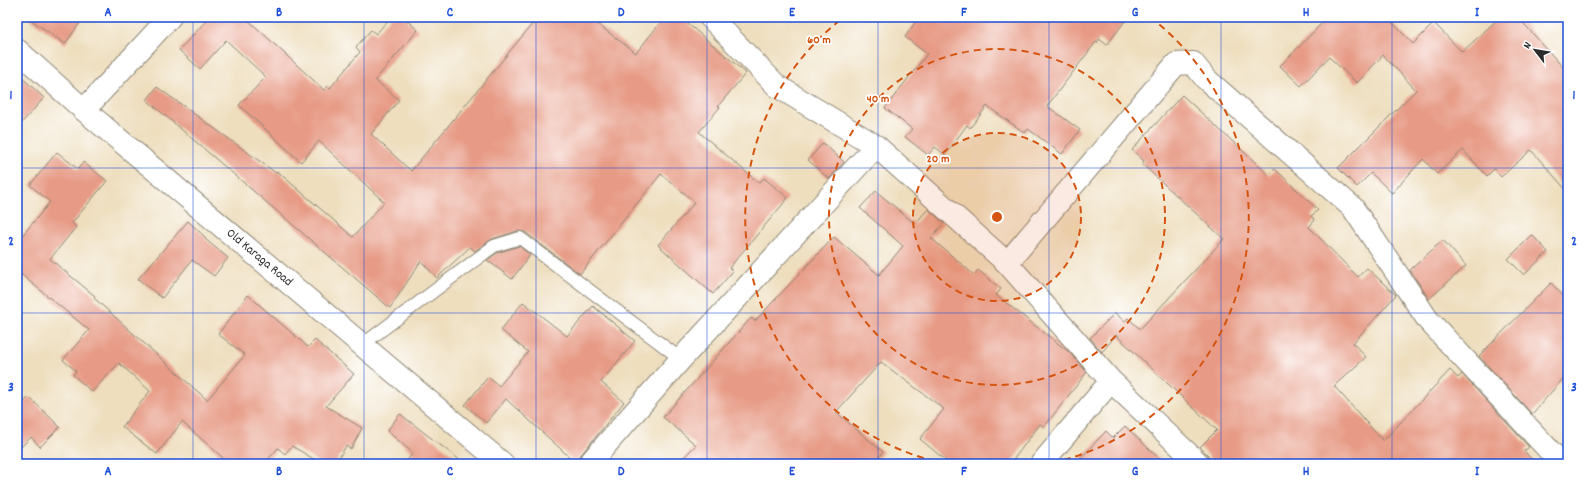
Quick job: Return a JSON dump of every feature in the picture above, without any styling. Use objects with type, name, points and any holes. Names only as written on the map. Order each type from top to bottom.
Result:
[{"type":"street","points":[[84,110],[170,17]]},
{"type":"street","points":[[710,17],[777,86],[876,146],[1007,263],[1110,382],[1198,464]]},
{"type":"street","name":"Old Karaga Road","points":[[17,50],[84,110],[503,464]]},
{"type":"street","points":[[1007,263],[1176,64],[1192,63],[1206,79],[1353,208],[1428,320],[1562,464]]},
{"type":"street","points":[[589,464],[681,358],[876,146]]},
{"type":"street","points":[[1041,464],[1110,382]]},
{"type":"lane","points":[[362,345],[494,246],[520,238],[681,358]]},
{"type":"building","points":[[27,17],[84,17],[65,44]]},
{"type":"building","points":[[201,17],[247,17],[246,18],[324,90],[328,86],[330,88],[360,52],[356,47],[371,30],[376,34],[391,17],[403,17],[418,30],[375,80],[399,100],[371,134],[411,171],[538,17],[588,17],[636,53],[665,17],[680,17],[746,73],[718,106],[720,107],[699,132],[759,183],[764,178],[788,198],[729,268],[733,271],[713,294],[658,245],[695,202],[661,174],[580,274],[525,232],[518,231],[492,239],[475,251],[470,247],[437,278],[421,261],[390,308],[147,100],[157,87],[276,173],[277,171],[353,237],[384,202],[319,141],[301,162],[239,105],[266,77],[226,40],[200,69],[179,50],[206,21]]},
{"type":"building","points":[[919,17],[1128,17],[1107,45],[1099,39],[1097,43],[1096,42],[1047,106],[1080,130],[1062,154],[1028,129],[1025,133],[987,106],[970,128],[967,125],[945,155],[935,147],[928,155],[905,137],[912,129],[885,108],[927,54],[905,37]]},
{"type":"building","points":[[1328,17],[1387,17],[1413,44],[1434,23],[1462,52],[1500,17],[1518,17],[1568,73],[1568,192],[1531,150],[1501,177],[1494,169],[1487,176],[1463,150],[1437,174],[1423,159],[1392,193],[1371,173],[1357,187],[1338,168],[1416,90],[1383,55],[1357,83],[1329,57],[1301,86],[1280,66]]},
{"type":"building","points":[[17,73],[44,98],[17,128]]},
{"type":"building","points":[[1182,95],[1269,175],[1275,169],[1318,210],[1311,216],[1315,220],[1309,227],[1358,277],[1367,268],[1396,295],[1353,343],[1366,357],[1334,386],[1383,441],[1450,370],[1458,378],[1462,374],[1529,447],[1524,451],[1536,464],[1211,464],[1208,455],[1200,447],[1217,430],[1116,335],[1102,352],[1090,338],[1115,313],[1125,322],[1128,318],[1140,329],[1224,239],[1142,164],[1144,161],[1132,150]]},
{"type":"building","points":[[823,143],[844,162],[829,179],[808,160]]},
{"type":"building","points":[[57,152],[78,169],[83,162],[107,181],[72,223],[76,227],[50,259],[95,296],[94,298],[207,400],[245,355],[218,334],[248,295],[308,347],[315,340],[354,374],[326,406],[362,428],[351,449],[346,446],[335,464],[322,464],[292,446],[285,454],[278,448],[264,464],[230,464],[182,422],[157,454],[122,427],[150,391],[119,363],[92,392],[73,375],[76,371],[63,360],[89,330],[17,271],[17,242],[50,202],[30,185]]},
{"type":"building","points":[[876,191],[915,224],[928,209],[944,223],[931,238],[974,275],[978,270],[1001,289],[996,295],[1069,352],[1087,372],[1044,427],[1040,424],[1010,464],[950,464],[920,439],[944,409],[881,362],[836,412],[883,452],[873,464],[677,464],[696,445],[663,417],[751,318],[755,321],[834,237],[879,275],[903,246],[860,208]]},
{"type":"building","points":[[188,221],[206,238],[205,239],[228,258],[214,276],[192,260],[162,298],[138,279]]},
{"type":"building","points":[[1532,235],[1548,252],[1524,275],[1508,259]]},
{"type":"building","points":[[1443,240],[1466,266],[1429,299],[1410,270]]},
{"type":"building","points":[[519,246],[530,255],[512,279],[487,260],[497,253]]},
{"type":"building","points":[[1551,283],[1568,301],[1568,373],[1532,414],[1479,356]]},
{"type":"building","points":[[523,302],[567,336],[593,306],[635,341],[601,382],[624,402],[575,462],[506,399],[486,423],[465,405],[488,377],[499,386],[528,352],[501,330]]},
{"type":"building","points":[[29,397],[60,427],[40,447],[31,437],[17,451],[17,409]]},
{"type":"building","points":[[400,414],[465,464],[404,464],[413,453],[387,431]]},
{"type":"building","points":[[1125,426],[1165,464],[1075,464],[1106,431],[1113,438]]}]
